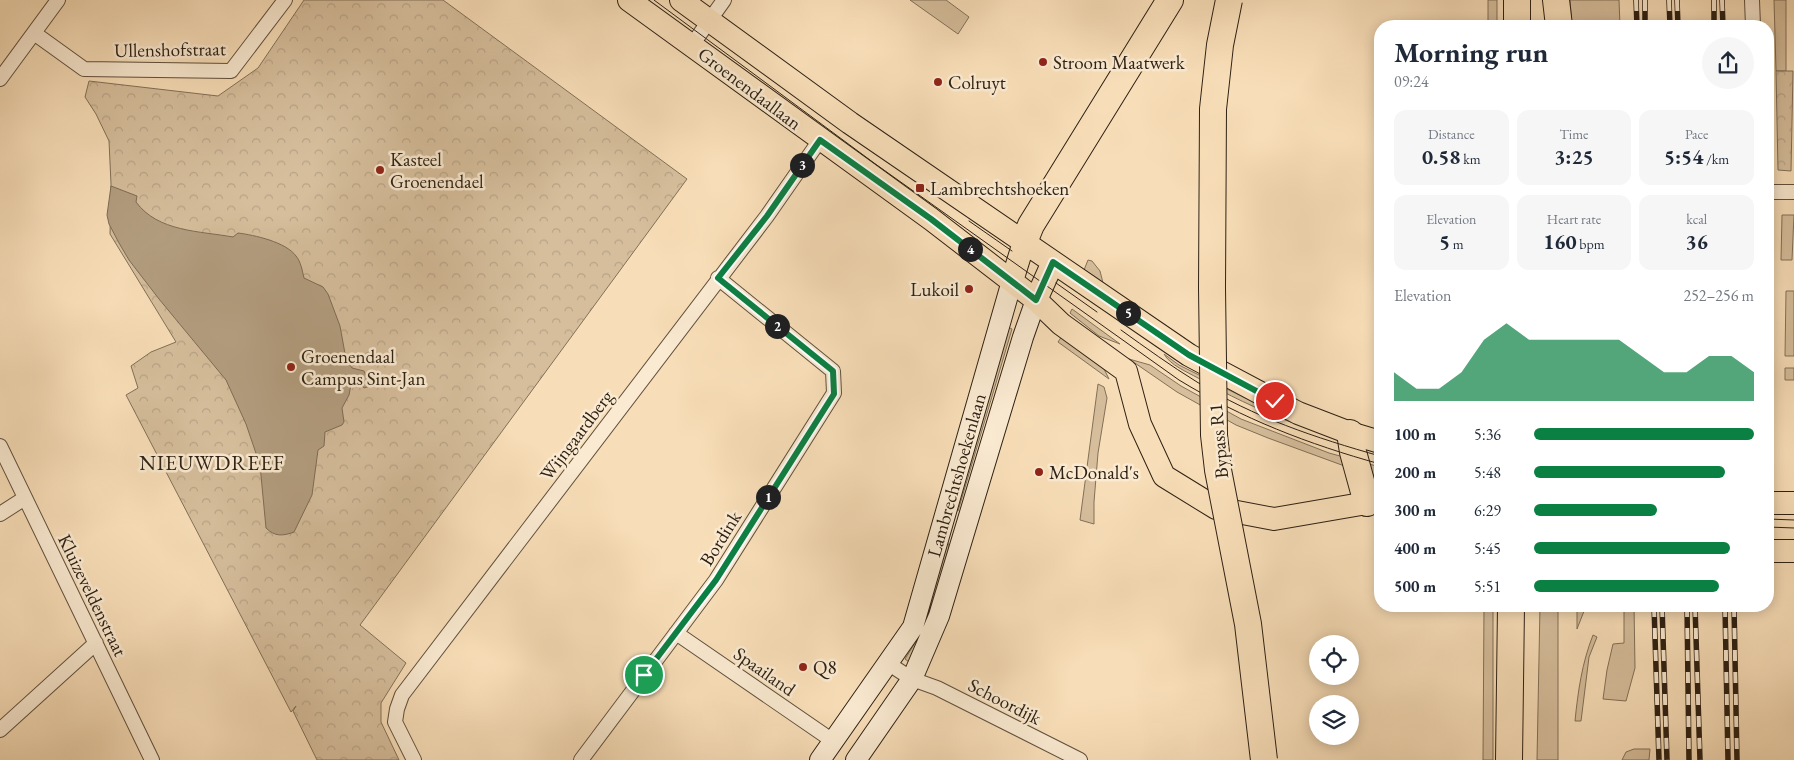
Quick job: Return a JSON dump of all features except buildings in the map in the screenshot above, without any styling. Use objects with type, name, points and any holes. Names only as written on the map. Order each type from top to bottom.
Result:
[{"type":"highway","points":[[1024,242],[1031,225],[1170,0]]},
{"type":"highway","name":"Bypass R1","points":[[1229,0],[1220,45],[1213,109],[1212,288],[1214,435],[1218,470],[1248,624],[1264,760]]},
{"type":"highway","points":[[1517,0],[1517,20]]},
{"type":"highway","points":[[1556,0],[1558,20]]},
{"type":"highway","points":[[1350,433],[1353,452],[1374,502]]},
{"type":"highway","points":[[1509,760],[1511,612]]},
{"type":"main road","name":"Groenendaallaan","points":[[629,0],[931,219],[1036,300],[1061,324],[1126,371],[1140,424],[1164,476],[1216,508],[1274,520],[1374,502]]},
{"type":"main road","name":"Groenendaallaan","points":[[681,0],[850,123],[1189,355],[1298,413],[1374,440]]},
{"type":"main road","points":[[1012,282],[1024,242]]},
{"type":"main road","points":[[1036,300],[1053,262]]},
{"type":"main road","points":[[1774,503],[1794,503]]},
{"type":"main road","points":[[1774,552],[1794,551]]},
{"type":"street","points":[[0,79],[58,0]]},
{"type":"street","name":"Ullenshofstraat","points":[[34,33],[84,69],[232,71],[285,0]]},
{"type":"street","points":[[692,45],[724,0]]},
{"type":"street","points":[[1752,0],[1753,20]]},
{"type":"street","name":"Wijngaardberg","points":[[414,760],[395,722],[402,695],[767,216],[820,140]]},
{"type":"street","points":[[1774,192],[1794,192]]},
{"type":"street","name":"Bordink","points":[[581,760],[716,580],[834,394],[833,371],[718,278]]},
{"type":"street","name":"Lambrechtshoekenlaan","points":[[820,760],[889,664],[913,627],[1012,282]]},
{"type":"street","name":"Lambrechtshoekenlaan","points":[[856,760],[912,679],[939,616],[1025,330],[1036,300]]},
{"type":"street","name":"Kluizeveldenstraat","points":[[0,446],[152,760]]},
{"type":"street","points":[[0,514],[25,498]]},
{"type":"street","name":"Spaailand","points":[[676,633],[833,741]]},
{"type":"street","points":[[0,730],[96,644]]},
{"type":"street","points":[[889,664],[912,679]]},
{"type":"street","name":"Schoordijk","points":[[912,679],[937,688],[1080,760]]},
{"type":"green space","name":"Groenendaal Campus Sint-Jan","points":[[304,0],[443,0],[687,179],[360,625],[406,663],[381,703],[381,722],[399,760],[317,760],[293,711],[296,706],[291,712],[126,395],[138,388],[131,366],[151,352],[176,342],[110,234],[111,184],[109,141],[96,114],[85,97],[89,81],[218,96],[258,68]]},
{"type":"green space","points":[[910,0],[946,0],[969,17],[958,34]]},
{"type":"green space","points":[[1488,0],[1497,0],[1497,20],[1488,20]]},
{"type":"green space","points":[[1570,0],[1619,0],[1620,20],[1572,20]]},
{"type":"green space","points":[[1774,0],[1786,0],[1786,71],[1776,71]]},
{"type":"green space","points":[[1776,71],[1793,71],[1791,171],[1778,170]]},
{"type":"green space","points":[[1782,215],[1794,215],[1792,260],[1781,260]]},
{"type":"green space","points":[[1088,260],[1092,261],[1100,271],[1103,283],[1084,270]]},
{"type":"green space","points":[[1786,291],[1794,291],[1794,356],[1785,356]]},
{"type":"green space","points":[[1072,309],[1120,344],[1099,336],[1070,313]]},
{"type":"green space","points":[[1008,327],[1012,329],[958,511],[955,510]]},
{"type":"green space","points":[[1062,336],[1104,369],[1109,379],[1058,342]]},
{"type":"green space","points":[[1164,354],[1179,365],[1285,418],[1374,449],[1332,437],[1264,411],[1184,371]]},
{"type":"green space","points":[[1129,359],[1150,365],[1181,386],[1241,419],[1329,453],[1374,465],[1374,477],[1236,425],[1177,392]]},
{"type":"green space","points":[[1785,368],[1794,368],[1794,380],[1785,380]]},
{"type":"green space","points":[[1098,384],[1104,387],[1107,398],[1098,453],[1094,524],[1080,520]]},
{"type":"green space","points":[[946,543],[949,544],[949,547],[932,617],[909,662],[905,659],[920,635]]},
{"type":"green space","points":[[1484,612],[1493,612],[1493,760],[1483,760]]},
{"type":"green space","points":[[1540,612],[1558,612],[1558,760],[1537,760]]},
{"type":"green space","points":[[1577,612],[1584,612],[1577,629]]},
{"type":"green space","points":[[1624,612],[1634,612],[1635,668],[1626,701],[1603,699],[1613,644],[1624,643]]},
{"type":"green space","points":[[1593,635],[1597,637],[1589,657],[1581,721],[1575,721],[1581,677]]},
{"type":"green space","points":[[1634,749],[1650,749],[1649,760],[1622,760],[1626,752]]},
{"type":"shaded area","points":[[111,186],[137,196],[136,202],[145,212],[168,225],[233,237],[238,233],[245,234],[277,243],[291,251],[298,258],[304,278],[323,287],[328,294],[340,326],[346,359],[352,368],[364,371],[370,386],[364,388],[356,377],[354,376],[352,379],[349,395],[342,408],[344,422],[342,425],[325,432],[324,446],[318,450],[312,495],[294,532],[279,535],[266,528],[260,465],[246,424],[226,380],[159,299],[129,260],[119,243],[109,224],[107,215]]},
{"type":"tram line","points":[[654,0],[874,163],[1179,380],[1227,407],[1276,429],[1327,448],[1374,462]]},
{"type":"tram line","points":[[969,221],[1012,251]]},
{"type":"tram line","points":[[1056,283],[1097,312]]},
{"type":"tram line","points":[[1121,330],[1187,376],[1240,406],[1309,434],[1374,454]]},
{"type":"tram line","points":[[1774,519],[1794,520]]},
{"type":"tram line","points":[[1774,527],[1794,528]]},
{"type":"railway","points":[[1636,0],[1637,20]]},
{"type":"railway","points":[[1645,0],[1645,20]]},
{"type":"railway","points":[[1669,0],[1670,20]]},
{"type":"railway","points":[[1677,0],[1678,20]]},
{"type":"railway","points":[[1714,0],[1714,20]]},
{"type":"railway","points":[[1722,0],[1723,20]]},
{"type":"railway","points":[[1654,612],[1659,760]]},
{"type":"railway","points":[[1662,612],[1667,760]]},
{"type":"railway","points":[[1687,612],[1689,760]]},
{"type":"railway","points":[[1695,612],[1700,760]]},
{"type":"railway","points":[[1725,612],[1728,760]]},
{"type":"railway","points":[[1734,612],[1737,760]]},
{"type":"place","name":"Stroom Maatwerk","points":[[1043,62]]},
{"type":"place","name":"Colruyt","points":[[938,82]]},
{"type":"place","name":"Kasteel Groenendael","points":[[380,170]]},
{"type":"place","name":"Lambrechtshoeken","points":[[920,188]]},
{"type":"place","name":"Lukoil","points":[[969,289]]},
{"type":"place","name":"Groenendaal Campus Sint-Jan","points":[[291,367]]},
{"type":"place","name":"McDonald's","points":[[1039,472]]},
{"type":"place","name":"Q8","points":[[803,667]]},
{"type":"district","name":"NIEUWDREEF","points":[[212,463]]},
{"type":"route","points":[[644,675],[716,580],[834,394],[833,371],[718,278],[767,216],[820,140],[931,219],[1036,300],[1053,262],[1189,355],[1275,401]]}]
